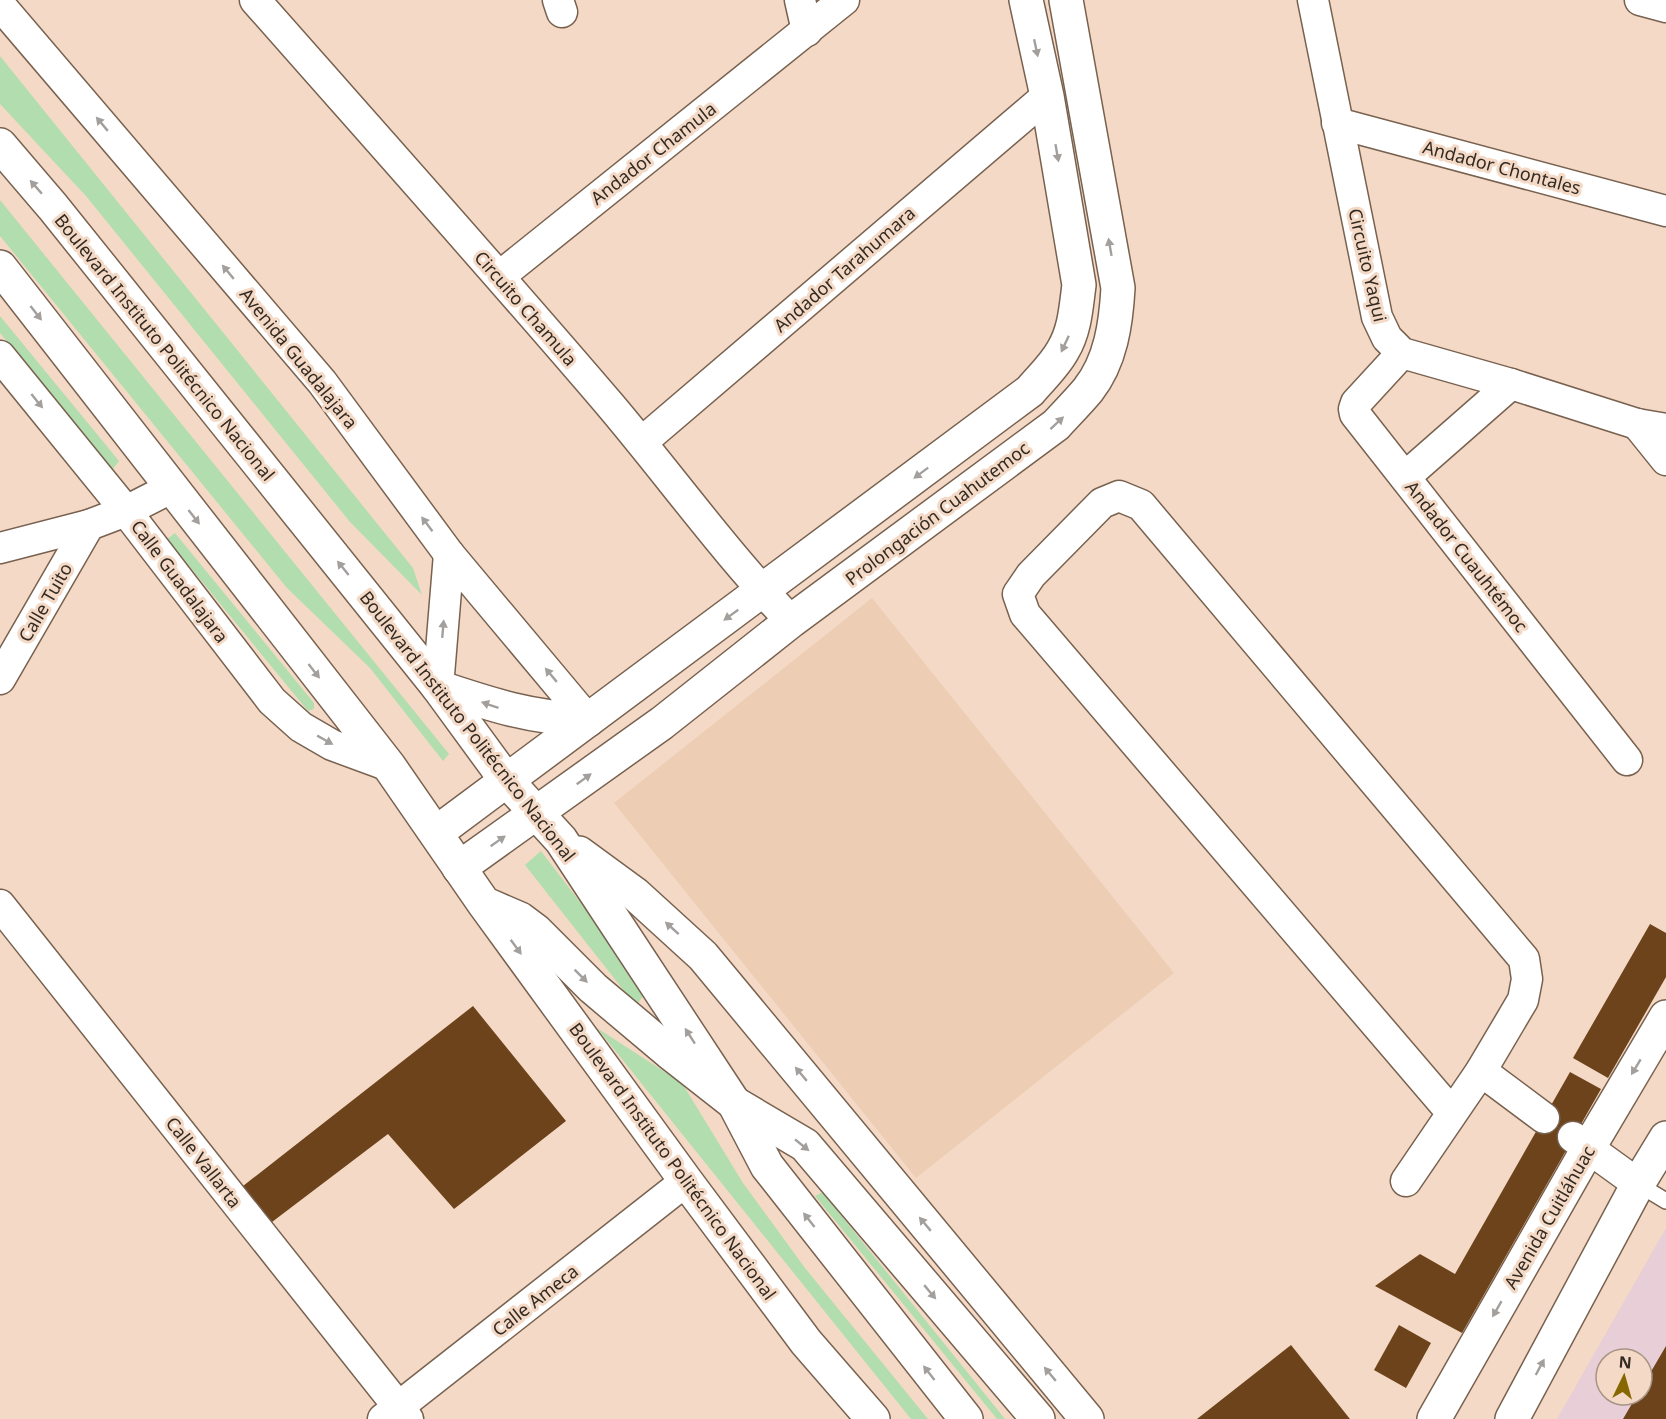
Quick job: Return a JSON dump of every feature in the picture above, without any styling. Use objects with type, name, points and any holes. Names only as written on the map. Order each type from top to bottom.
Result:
[{"type":"main road","points":[[436,833],[1030,391],[1062,353],[1076,315],[1079,285],[1047,96],[1026,0]]},
{"type":"main road","name":"Prolongación Cuahutemoc","points":[[459,868],[662,723],[791,621],[1056,424],[1090,388],[1107,356],[1116,320],[1118,288],[1066,0]]},
{"type":"main road","name":"Boulevard Instituto Politécnico Nacional","points":[[0,145],[60,216],[438,687],[506,780],[561,840],[734,1102],[767,1166],[966,1419]]},
{"type":"main road","name":"Boulevard Instituto Politécnico Nacional","points":[[0,267],[389,766],[485,905],[686,1181],[806,1341],[873,1419]]},
{"type":"main road","points":[[438,687],[502,709],[554,719],[588,720]]},
{"type":"main road","points":[[561,840],[634,894],[703,956],[1087,1419]]},
{"type":"main road","points":[[485,905],[503,910],[520,919],[536,931],[593,988],[669,1052],[734,1102],[805,1145],[1038,1419]]},
{"type":"main road","name":"Avenida Cuitláhuac","points":[[1434,1419],[1581,1142],[1666,1017]]},
{"type":"main road","points":[[1512,1419],[1638,1184],[1666,1138]]},
{"type":"street","name":"Circuito Chamula","points":[[255,0],[500,276],[642,442],[763,591],[791,621]]},
{"type":"street","points":[[800,0],[807,31]]},
{"type":"street","name":"Andador Chamula","points":[[500,276],[844,0]]},
{"type":"street","name":"Circuito Yaqui","points":[[1313,0],[1377,317],[1387,339],[1402,353]]},
{"type":"street","name":"Avenida Guadalajara","points":[[0,5],[322,382],[450,554],[588,720]]},
{"type":"street","name":"Andador Tarahumara","points":[[642,442],[1047,96]]},
{"type":"street","name":"Andador Chontales","points":[[1337,123],[1666,211]]},
{"type":"street","points":[[1402,353],[1652,426],[1666,460]]},
{"type":"street","name":"Andador Cuauhtémoc","points":[[1402,353],[1356,403],[1355,414],[1628,760]]},
{"type":"street","name":"Calle Guadalajara","points":[[0,356],[126,511],[272,701],[301,727],[332,745],[389,766]]},
{"type":"street","points":[[1405,477],[1511,384]]},
{"type":"street","points":[[0,548],[89,525],[126,511],[171,488]]},
{"type":"street","points":[[1406,1180],[1481,1071],[1523,1000],[1527,979],[1524,959],[1141,505],[1119,496],[1102,503],[1031,575],[1018,594],[1025,615],[1452,1113]]},
{"type":"street","name":"Calle Tuito","points":[[0,679],[89,525]]},
{"type":"street","points":[[438,687],[450,554]]},
{"type":"street","name":"Calle Vallarta","points":[[0,905],[397,1415]]},
{"type":"street","points":[[1481,1071],[1544,1118]]},
{"type":"street","points":[[1581,1142],[1638,1184]]},
{"type":"street","name":"Calle Ameca","points":[[397,1415],[686,1181]]},
{"type":"lane","points":[[1638,1184],[1666,1201]]},
{"type":"shaded area","points":[[872,598],[1174,973],[916,1178],[614,803]]},
{"type":"shaded area","points":[[1666,1228],[1666,1419],[1557,1419],[1594,1354],[1594,1407],[1654,1407],[1654,1347],[1598,1347]]},
{"type":"green space","points":[[0,56],[413,568],[422,595],[350,522],[86,196],[0,104]]},
{"type":"green space","points":[[0,200],[449,754],[443,761],[370,668],[287,588],[0,236]]},
{"type":"green space","points":[[0,316],[119,461],[112,470],[0,333]]},
{"type":"green space","points":[[175,533],[314,703],[314,709],[308,711],[167,539]]},
{"type":"green space","points":[[541,851],[647,990],[636,1006],[525,865]]},
{"type":"green space","points":[[597,1028],[682,1083],[743,1183],[805,1268],[928,1419],[911,1419]]},
{"type":"green space","points":[[823,1192],[1005,1419],[997,1419],[815,1196]]},
{"type":"building","points":[[1650,924],[1666,933],[1666,977],[1608,1078],[1573,1058]]},
{"type":"building","points":[[473,1006],[566,1121],[454,1209],[388,1134],[272,1222],[243,1186]]},
{"type":"building","points":[[1570,1072],[1601,1089],[1462,1333],[1375,1286],[1420,1254],[1455,1274]]},
{"type":"building","points":[[1399,1325],[1431,1343],[1406,1388],[1374,1370]]},
{"type":"building","points":[[1291,1345],[1350,1419],[1197,1419]]},
{"type":"building","points":[[1666,1346],[1666,1419],[1623,1419],[1630,1407],[1654,1407],[1654,1366]]}]
